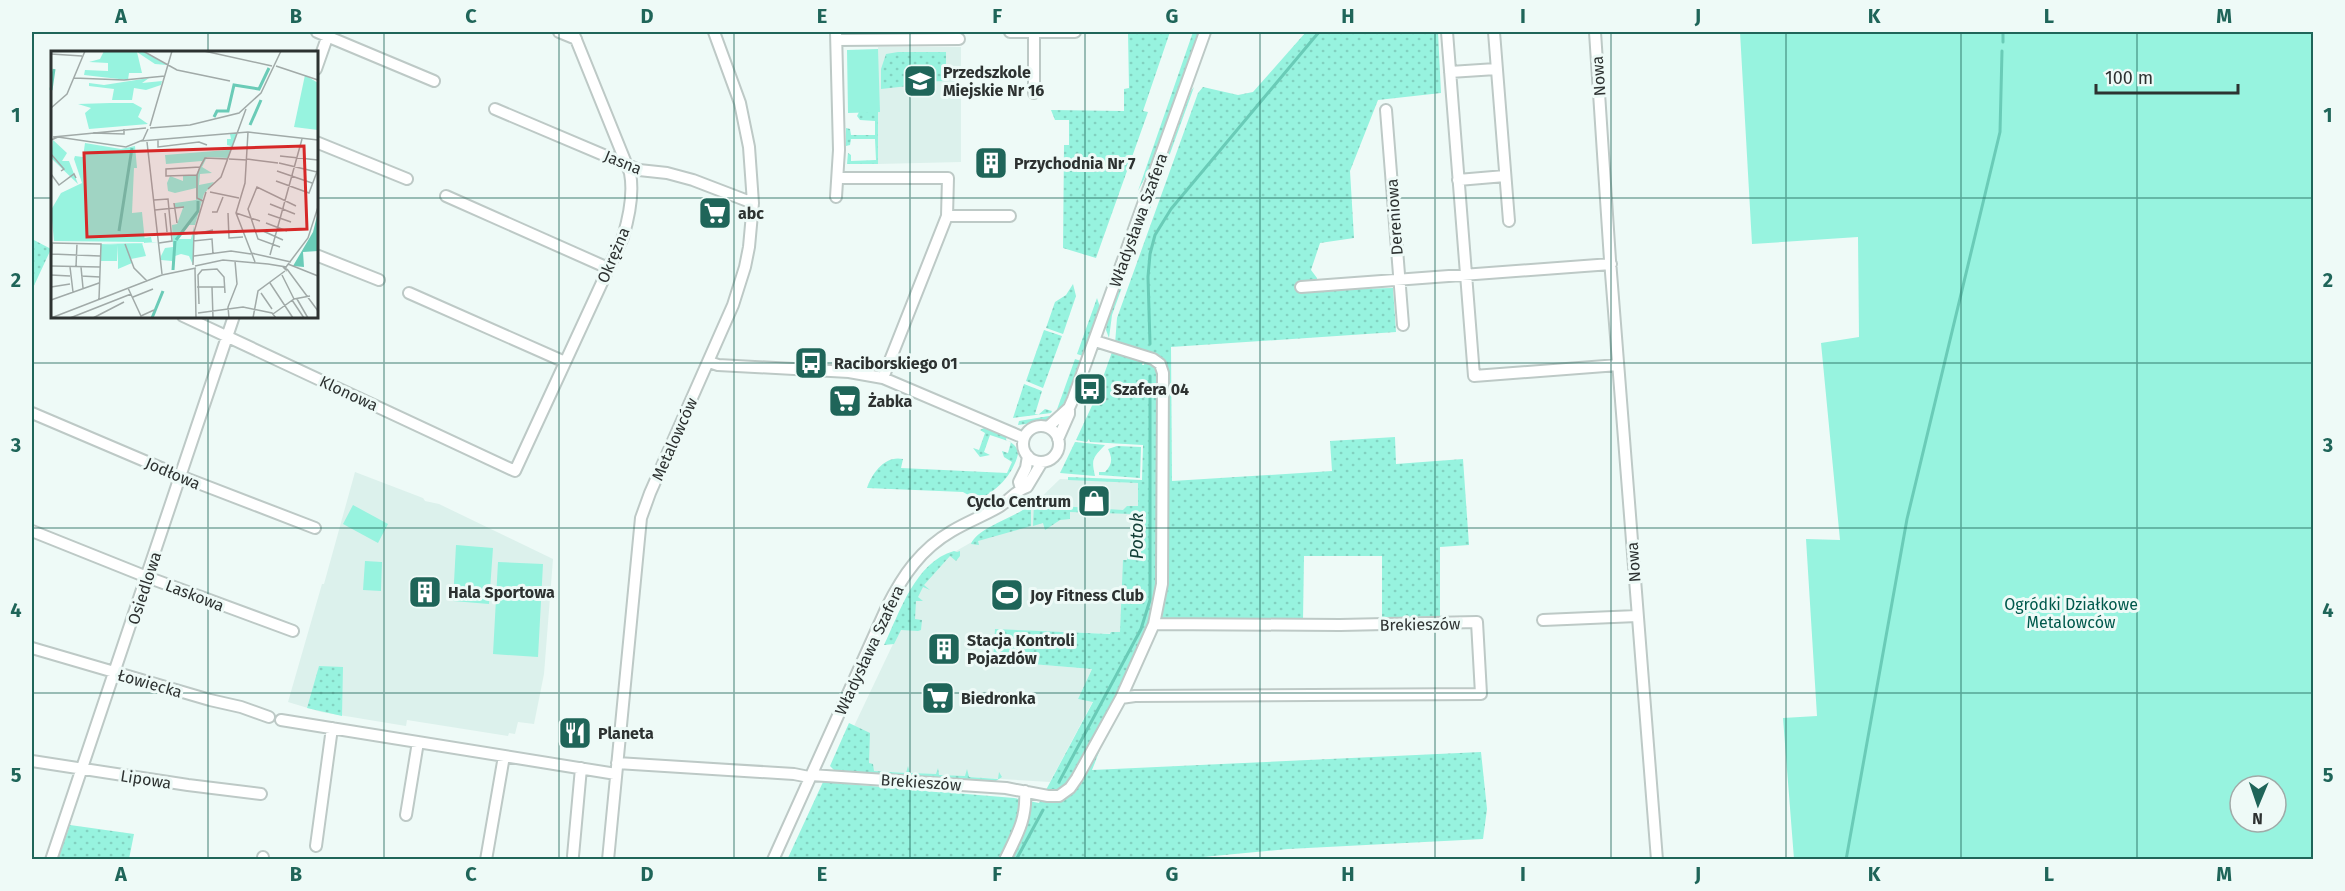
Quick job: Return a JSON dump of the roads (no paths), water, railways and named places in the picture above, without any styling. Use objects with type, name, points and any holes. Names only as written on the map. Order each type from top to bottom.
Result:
[{"type":"street","points":[[559,32],[574,35]]},
{"type":"street","name":"Metalowców","points":[[608,860],[642,518],[650,493],[709,362],[745,267],[753,203],[752,175],[745,125],[735,89],[714,32]]},
{"type":"street","points":[[1011,32],[1075,32]]},
{"type":"street","name":"Władysława Szafera","points":[[1058,439],[1069,414],[1069,408],[1205,32]]},
{"type":"street","points":[[1447,32],[1474,376],[1618,365]]},
{"type":"street","points":[[1494,32],[1509,221]]},
{"type":"street","name":"Nowa","points":[[1595,32],[1618,365],[1657,860]]},
{"type":"street","points":[[318,60],[324,33],[434,81]]},
{"type":"street","points":[[1034,33],[1034,93]]},
{"type":"street","name":"Okrężna","points":[[514,471],[622,237],[630,211],[632,183],[627,164],[574,35]]},
{"type":"street","points":[[836,197],[838,178],[836,36],[959,39]]},
{"type":"street","points":[[1450,72],[1497,69]]},
{"type":"street","name":"Jasna","points":[[495,109],[651,173],[667,173],[693,180],[753,203]]},
{"type":"street","name":"Dereniowa","points":[[1386,110],[1403,325]]},
{"type":"street","points":[[318,143],[407,179]]},
{"type":"street","points":[[1458,180],[1505,176]]},
{"type":"street","points":[[838,178],[948,178],[947,216],[883,378]]},
{"type":"street","points":[[446,196],[608,268]]},
{"type":"street","points":[[947,216],[1010,216]]},
{"type":"street","points":[[318,256],[379,280]]},
{"type":"street","points":[[1301,287],[1611,264]]},
{"type":"street","points":[[409,293],[566,362]]},
{"type":"street","name":"Klonowa","points":[[187,318],[514,471]]},
{"type":"street","name":"Osiedlowa","points":[[51,860],[233,318]]},
{"type":"street","points":[[1095,341],[1153,359],[1160,364],[1164,373],[1162,584],[1154,624],[1121,698]]},
{"type":"street","points":[[709,362],[724,365],[849,372],[883,378],[1024,438]]},
{"type":"street","name":"Władysława Szafera","points":[[1048,427],[1069,408]]},
{"type":"street","name":"Jodłowa","points":[[32,413],[180,476],[315,528]]},
{"type":"street","points":[[1036,427],[1048,427],[1056,434],[1058,450],[1042,462],[1028,456],[1023,447],[1024,438],[1036,427]]},
{"type":"street","points":[[1020,489],[1019,482],[1026,468],[1028,456]]},
{"type":"street","name":"Władysława Szafera","points":[[773,860],[887,607],[908,570],[943,537],[998,507],[1020,489],[1027,487],[1042,462]]},
{"type":"street","name":"Laskowa","points":[[32,531],[147,578],[293,631]]},
{"type":"street","points":[[1543,620],[1637,616]]},
{"type":"street","name":"Brekieszów","points":[[281,720],[581,768],[794,774],[1028,791],[1059,796],[1070,788],[1121,698],[1135,696],[1481,694],[1477,622],[1340,625],[1154,624]]},
{"type":"street","name":"Łowiecka","points":[[32,648],[210,700],[241,706],[269,717]]},
{"type":"street","points":[[316,846],[332,728]]},
{"type":"street","points":[[406,815],[418,742]]},
{"type":"street","points":[[486,860],[504,756]]},
{"type":"street","name":"Lipowa","points":[[32,761],[261,794]]},
{"type":"street","points":[[573,856],[581,768]]},
{"type":"street","points":[[1005,860],[1021,828],[1028,791]]},
{"type":"waterway","name":"Potok","points":[[1150,344],[1148,277],[1150,254],[1155,235],[1171,209],[1319,32]]},
{"type":"waterway","points":[[2003,32],[2003,42]]},
{"type":"waterway","points":[[1846,860],[1907,519],[2000,132],[2002,51]]},
{"type":"waterway","name":"Potok","points":[[1059,782],[1141,629],[1150,600],[1150,376]]},
{"type":"waterway","name":"Potok","points":[[1016,860],[1043,810]]},
{"type":"place","name":"Przedszkole Miejskie Nr 16","points":[[920,81]]},
{"type":"place","name":"Przychodnia Nr 7","points":[[991,163]]},
{"type":"place","name":"abc","points":[[715,213]]},
{"type":"place","name":"Raciborskiego 01","points":[[811,363]]},
{"type":"place","name":"Szafera 04","points":[[1090,389]]},
{"type":"place","name":"Żabka","points":[[845,401]]},
{"type":"place","name":"Cyclo Centrum","points":[[1094,501]]},
{"type":"place","name":"Hala Sportowa","points":[[425,592]]},
{"type":"place","name":"Joy Fitness Club","points":[[1007,595]]},
{"type":"place","name":"Stacja Kontroli Pojazdów","points":[[944,649]]},
{"type":"place","name":"Biedronka","points":[[938,698]]},
{"type":"place","name":"Planeta","points":[[575,733]]},
{"type":"park label","name":"Ogródki Działkowe Metalowców","points":[[2071,613]]}]
